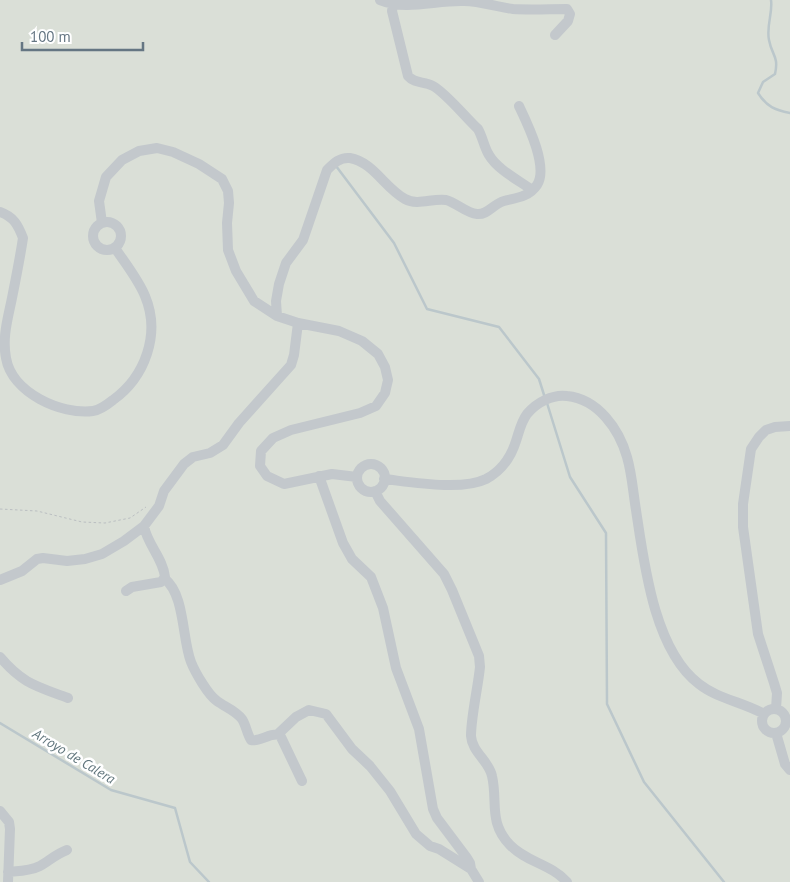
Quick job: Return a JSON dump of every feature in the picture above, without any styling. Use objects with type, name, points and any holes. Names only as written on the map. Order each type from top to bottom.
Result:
[{"type":"street","points":[[380,0],[393,5],[406,6],[447,1],[466,1],[515,9],[567,9],[570,14],[568,22],[555,35]]},
{"type":"street","points":[[393,5],[392,11],[408,76],[414,81],[424,82],[436,88],[478,129],[489,156],[497,166],[532,190]]},
{"type":"street","points":[[277,316],[276,301],[286,263],[303,240],[327,170],[339,160],[351,158],[364,164],[404,198],[412,202],[445,200],[475,214],[484,214],[503,201],[520,198],[537,186],[540,178],[537,147],[519,106]]},
{"type":"street","points":[[102,223],[99,201],[106,177],[122,160],[139,151],[157,148],[173,152],[199,164],[222,179],[228,190],[228,250],[236,271],[254,301],[277,316],[298,323],[339,331],[362,341],[378,354],[385,367],[388,380],[385,393],[376,406],[360,413],[291,430],[273,438],[261,451],[260,466],[267,476],[284,484],[332,474],[357,476]]},
{"type":"street","points":[[0,212],[8,214],[18,224],[23,238],[3,340],[6,361],[15,378],[33,395],[50,405],[73,410],[95,411],[123,393],[138,375],[146,359],[152,330],[146,296],[115,248]]},
{"type":"street","points":[[111,222],[118,227],[121,236],[115,248],[110,250],[101,249],[94,242],[93,233],[98,225],[102,223],[111,222]]},
{"type":"street","points":[[0,580],[22,570],[36,559],[68,561],[102,554],[144,526],[159,506],[164,491],[184,464],[193,457],[210,452],[223,445],[239,422],[287,369],[294,356],[298,323]]},
{"type":"street","points":[[384,479],[436,484],[473,483],[484,480],[497,472],[508,460],[520,427],[527,414],[537,404],[550,398],[565,395],[579,398],[592,404],[603,414],[618,435],[627,456],[648,581],[659,619],[673,655],[684,671],[699,684],[715,694],[764,714]]},
{"type":"street","points":[[776,709],[776,688],[756,627],[743,527],[743,504],[752,448],[766,430],[790,426]]},
{"type":"street","points":[[370,464],[381,468],[384,479],[382,486],[375,491],[364,490],[358,484],[357,476],[360,469],[370,464]]},
{"type":"street","points":[[319,476],[343,542],[352,559],[371,577],[383,608],[396,668],[419,729],[433,808],[437,818],[470,863],[471,869],[479,882]]},
{"type":"street","points":[[375,491],[380,501],[444,574],[479,656],[480,667],[471,737],[475,749],[489,767],[492,776],[496,818],[500,832],[516,851],[553,870],[567,882]]},
{"type":"street","points":[[144,526],[146,535],[166,574],[165,579]]},
{"type":"street","points":[[165,579],[169,582],[177,599],[191,663],[214,700],[232,710],[241,718],[251,740],[256,741],[278,734],[296,717],[309,710],[326,714],[352,749],[370,766],[390,791],[416,834],[430,846],[439,849],[471,869]]},
{"type":"street","points":[[126,591],[132,587],[159,582],[165,579]]},
{"type":"street","points":[[0,657],[14,674],[29,684],[68,698]]},
{"type":"street","points":[[776,709],[784,714],[786,721],[784,729],[776,733],[770,733],[764,729],[762,721],[764,714],[776,709]]},
{"type":"street","points":[[776,733],[785,764],[790,770]]},
{"type":"street","points":[[278,734],[283,739],[302,781]]},
{"type":"street","points":[[0,811],[9,822],[8,877],[40,866],[67,850]]},
{"type":"path","points":[[0,509],[37,511],[82,522],[105,523],[130,518],[147,506]]},
{"type":"shaded area","points":[[0,0],[790,0],[790,882],[0,882]]},
{"type":"waterway","points":[[771,0],[768,35],[776,60],[776,68],[775,74],[763,82],[758,93],[772,107],[790,113]]},
{"type":"waterway","points":[[336,166],[394,243],[427,309],[499,327],[539,379],[545,398]]},
{"type":"waterway","points":[[547,403],[570,477],[606,533],[607,704],[644,782],[724,882]]},
{"type":"waterway","name":"Arroyo de Calera","points":[[0,723],[111,790],[175,808],[190,862],[209,882]]}]
